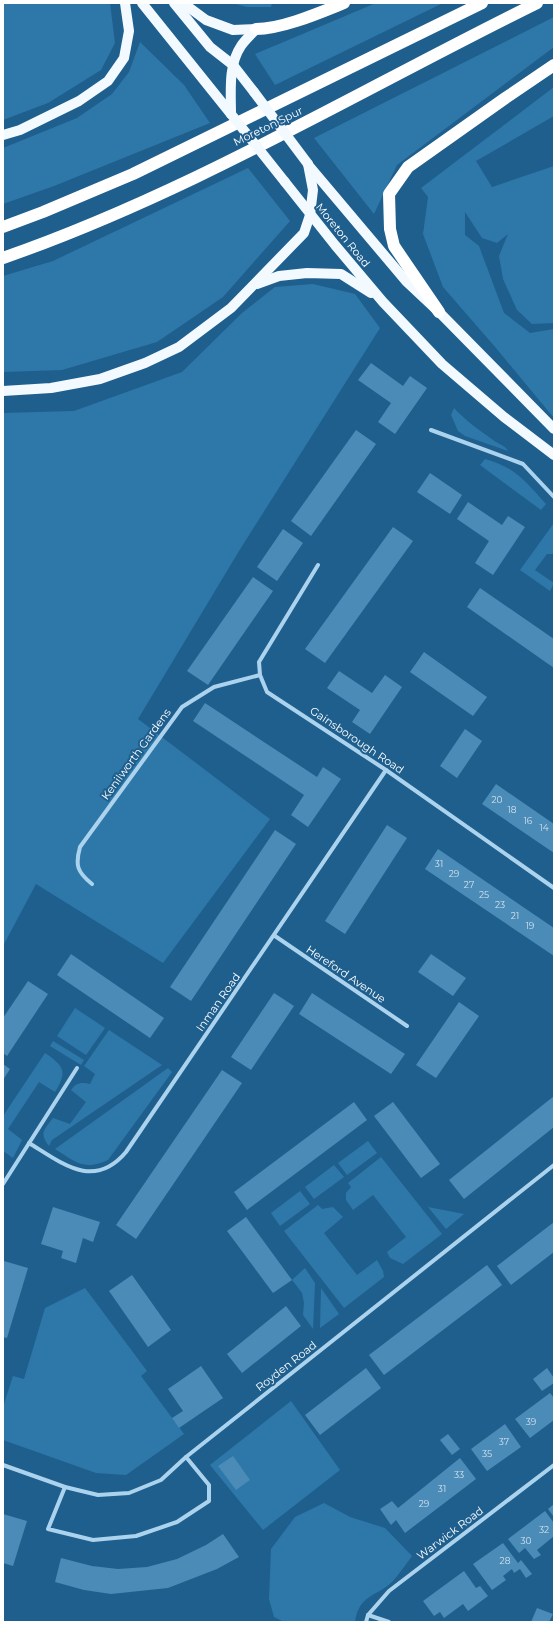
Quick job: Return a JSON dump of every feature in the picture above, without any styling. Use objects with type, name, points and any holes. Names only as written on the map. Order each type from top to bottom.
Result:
[{"type":"highway","points":[[256,29],[268,29],[344,3]]},
{"type":"highway","name":"Moreton Spur","points":[[3,227],[43,212],[133,174],[482,3]]},
{"type":"highway","name":"Moreton Spur","points":[[3,258],[45,243],[152,198],[308,122],[537,3]]},
{"type":"highway","points":[[439,312],[394,246],[390,229],[389,194],[408,167],[504,98],[554,65]]},
{"type":"main road","points":[[3,136],[20,130],[79,101],[108,81],[124,58],[129,31],[125,3]]},
{"type":"main road","name":"Moreton Road","points":[[142,3],[310,214],[380,299],[442,364],[504,417],[554,455]]},
{"type":"main road","name":"Moreton Road","points":[[174,3],[210,47],[233,65],[308,164],[406,281],[439,312],[554,429]]},
{"type":"main road","points":[[183,3],[206,20],[233,30],[256,29]]},
{"type":"main road","points":[[231,114],[233,65],[240,46],[256,29]]},
{"type":"main road","points":[[3,391],[51,388],[100,379],[145,363],[180,347],[231,308],[304,233],[310,214],[312,190],[308,164]]},
{"type":"main road","points":[[253,285],[279,276],[307,273],[341,274],[380,299]]},
{"type":"street","points":[[431,430],[523,464],[554,495]]},
{"type":"street","points":[[260,675],[259,662],[318,565]]},
{"type":"street","name":"Gainsborough Road","points":[[260,675],[267,692],[386,770],[554,888]]},
{"type":"street","name":"Kenilworth Gardens","points":[[92,884],[82,876],[78,866],[77,859],[80,847],[182,707],[214,687],[260,675]]},
{"type":"street","name":"Inman Road","points":[[29,1143],[55,1160],[83,1172],[103,1170],[117,1163],[275,936],[386,770]]},
{"type":"street","name":"Hereford Avenue","points":[[275,936],[407,1026]]},
{"type":"street","points":[[3,1184],[77,1068]]},
{"type":"street","name":"Royden Road","points":[[3,1465],[65,1487],[98,1495],[129,1493],[161,1480],[186,1457],[554,1165]]},
{"type":"street","points":[[65,1487],[48,1529],[93,1540],[136,1536],[177,1522],[209,1501],[209,1485],[186,1457]]},
{"type":"street","name":"Warwick Road","points":[[366,1622],[368,1615],[388,1591],[554,1465]]},
{"type":"street","points":[[368,1615],[388,1622]]},
{"type":"shaded area","points":[[3,3],[110,3],[115,43],[101,70],[48,103],[3,120]]},
{"type":"shaded area","points":[[232,3],[272,3],[271,7],[247,7]]},
{"type":"shaded area","points":[[376,3],[443,3],[275,85],[255,54]]},
{"type":"shaded area","points":[[554,17],[554,47],[397,165],[374,214],[314,138]]},
{"type":"shaded area","points":[[140,42],[184,85],[210,123],[54,186],[3,204],[3,148],[77,118],[112,94],[129,72]]},
{"type":"shaded area","points":[[554,87],[554,116],[476,161],[492,187],[554,166],[554,323],[532,324],[517,310],[503,279],[499,256],[508,234],[497,243],[482,238],[465,212],[465,235],[479,246],[504,313],[530,333],[554,329],[554,418],[443,287],[423,234],[428,197],[421,188]]},
{"type":"shaded area","points":[[248,168],[290,221],[223,297],[157,342],[62,370],[3,372],[3,276],[53,261]]},
{"type":"shaded area","points":[[313,284],[355,294],[380,328],[239,551],[138,719],[270,819],[163,963],[36,884],[3,946],[3,413],[74,411],[182,372],[242,313],[275,287]]},
{"type":"shaded area","points":[[454,408],[473,425],[508,451],[465,436],[458,431],[451,415]]},
{"type":"shaded area","points":[[485,459],[504,466],[519,476],[546,504],[541,510],[480,465]]},
{"type":"shaded area","points":[[554,523],[554,554],[547,554],[535,570],[554,583],[550,591],[520,570]]},
{"type":"shaded area","points":[[75,1008],[105,1028],[86,1055],[57,1036]]},
{"type":"shaded area","points":[[109,1030],[162,1065],[52,1140],[49,1146],[43,1135],[53,1118],[70,1124],[86,1102],[71,1090],[79,1084],[90,1084],[95,1074],[84,1066]]},
{"type":"shaded area","points":[[53,1041],[84,1060],[81,1065],[50,1046]]},
{"type":"shaded area","points":[[45,1053],[60,1066],[63,1074],[62,1079],[55,1092],[39,1082],[8,1129],[22,1140],[13,1158],[3,1151],[3,1116]]},
{"type":"shaded area","points":[[168,1068],[172,1072],[108,1160],[92,1165],[80,1164],[55,1149]]},
{"type":"shaded area","points":[[368,1141],[377,1153],[347,1175],[338,1163]]},
{"type":"shaded area","points":[[381,1157],[442,1234],[403,1264],[390,1258],[387,1252],[406,1237],[373,1195],[353,1210],[346,1200],[346,1193],[351,1187],[348,1183]]},
{"type":"shaded area","points":[[334,1165],[344,1177],[314,1199],[305,1187]]},
{"type":"shaded area","points":[[300,1191],[310,1204],[280,1226],[271,1213]]},
{"type":"shaded area","points":[[318,1205],[322,1209],[333,1207],[343,1217],[324,1233],[357,1275],[377,1260],[383,1271],[384,1277],[344,1308],[284,1231]]},
{"type":"shaded area","points":[[428,1207],[464,1214],[446,1229]]},
{"type":"shaded area","points":[[305,1268],[315,1283],[313,1329],[303,1315],[304,1303],[302,1293],[292,1280]]},
{"type":"shaded area","points":[[85,1288],[147,1371],[141,1376],[184,1434],[126,1475],[96,1473],[3,1440],[3,1407],[13,1376],[24,1379],[45,1308]]},
{"type":"shaded area","points":[[321,1288],[339,1314],[320,1328]]},
{"type":"shaded area","points":[[291,1401],[340,1470],[263,1530],[210,1465]]},
{"type":"shaded area","points":[[324,1503],[350,1517],[385,1528],[412,1556],[393,1581],[360,1606],[355,1622],[284,1622],[274,1617],[269,1599],[271,1549],[295,1517]]},
{"type":"building","points":[[371,363],[403,386],[410,376],[427,388],[395,434],[378,422],[391,403],[358,380]]},
{"type":"building","points":[[356,430],[376,444],[311,536],[291,521]]},
{"type":"building","points":[[430,473],[462,495],[450,514],[417,492]]},
{"type":"building","points":[[468,502],[502,525],[508,516],[525,527],[493,575],[475,563],[489,541],[457,519]]},
{"type":"building","points":[[393,527],[413,541],[325,663],[305,649]]},
{"type":"building","points":[[283,529],[303,543],[277,581],[257,567]]},
{"type":"building","points":[[253,577],[273,591],[208,685],[187,671]]},
{"type":"building","points":[[480,588],[554,639],[554,668],[467,607]]},
{"type":"building","points":[[424,652],[487,697],[473,716],[410,672]]},
{"type":"building","points":[[339,671],[372,693],[385,675],[402,687],[370,734],[352,722],[360,710],[327,688]]},
{"type":"building","points":[[205,703],[317,777],[323,767],[341,779],[308,827],[291,815],[304,795],[193,721]]},
{"type":"building","points":[[465,729],[482,741],[457,778],[440,766]]},
{"type":"building","points":[[496,784],[554,824],[554,853],[482,804]]},
{"type":"building","points":[[387,825],[407,838],[345,934],[325,921]]},
{"type":"building","points":[[275,830],[296,844],[191,1001],[170,987]]},
{"type":"building","points":[[438,849],[554,928],[554,956],[425,869]]},
{"type":"building","points":[[71,954],[164,1018],[150,1038],[57,975]]},
{"type":"building","points":[[431,954],[466,978],[453,996],[418,972]]},
{"type":"building","points":[[28,981],[48,994],[7,1056],[3,1053],[3,1018]]},
{"type":"building","points":[[274,993],[294,1006],[251,1070],[231,1057]]},
{"type":"building","points":[[312,993],[405,1054],[391,1074],[299,1014]]},
{"type":"building","points":[[459,1002],[479,1016],[436,1078],[416,1065]]},
{"type":"building","points":[[3,1064],[10,1069],[3,1080]]},
{"type":"building","points":[[222,1070],[242,1083],[136,1239],[116,1225]]},
{"type":"building","points":[[554,1096],[554,1127],[464,1199],[449,1180]]},
{"type":"building","points":[[354,1102],[367,1120],[247,1210],[234,1192]]},
{"type":"building","points":[[393,1102],[440,1164],[421,1178],[374,1116]]},
{"type":"building","points":[[53,1207],[100,1222],[93,1242],[83,1238],[76,1263],[61,1258],[63,1251],[41,1244]]},
{"type":"building","points":[[246,1217],[292,1280],[273,1293],[227,1231]]},
{"type":"building","points":[[554,1222],[554,1252],[511,1285],[497,1266]]},
{"type":"building","points":[[4,1261],[28,1268],[7,1338],[3,1337]]},
{"type":"building","points":[[487,1265],[502,1285],[384,1375],[369,1355]]},
{"type":"building","points":[[132,1275],[171,1330],[148,1347],[109,1291]]},
{"type":"building","points":[[286,1306],[301,1326],[242,1373],[227,1354]]},
{"type":"building","points":[[201,1366],[223,1398],[179,1428],[172,1418],[183,1411],[168,1389]]},
{"type":"building","points":[[366,1368],[381,1388],[320,1435],[305,1415]]},
{"type":"building","points":[[547,1368],[554,1378],[554,1383],[542,1391],[533,1379]]},
{"type":"building","points":[[550,1393],[554,1398],[554,1420],[530,1438],[515,1419]]},
{"type":"building","points":[[505,1424],[521,1447],[487,1471],[471,1449]]},
{"type":"building","points":[[448,1434],[460,1449],[452,1455],[440,1440]]},
{"type":"building","points":[[233,1456],[250,1480],[236,1490],[218,1466]]},
{"type":"building","points":[[460,1458],[476,1479],[405,1533],[396,1520],[391,1525],[380,1509],[392,1501],[398,1508]]},
{"type":"building","points":[[554,1504],[554,1517],[548,1509]]},
{"type":"building","points":[[545,1511],[554,1523],[554,1536],[537,1550],[541,1555],[534,1559],[525,1548],[519,1553],[508,1539]]},
{"type":"building","points":[[3,1514],[27,1521],[13,1566],[3,1563]]},
{"type":"building","points":[[223,1534],[239,1557],[217,1569],[168,1588],[111,1594],[84,1590],[55,1582],[61,1558],[92,1566],[118,1569],[147,1567],[177,1559],[206,1545]]},
{"type":"building","points":[[503,1543],[518,1563],[521,1560],[532,1574],[526,1578],[520,1569],[514,1573],[512,1569],[503,1576],[506,1580],[492,1590],[473,1564]]},
{"type":"building","points":[[464,1571],[476,1588],[480,1586],[488,1596],[468,1611],[463,1604],[444,1618],[440,1612],[434,1616],[423,1601]]},
{"type":"building","points":[[537,1608],[553,1614],[549,1622],[531,1622]]}]
